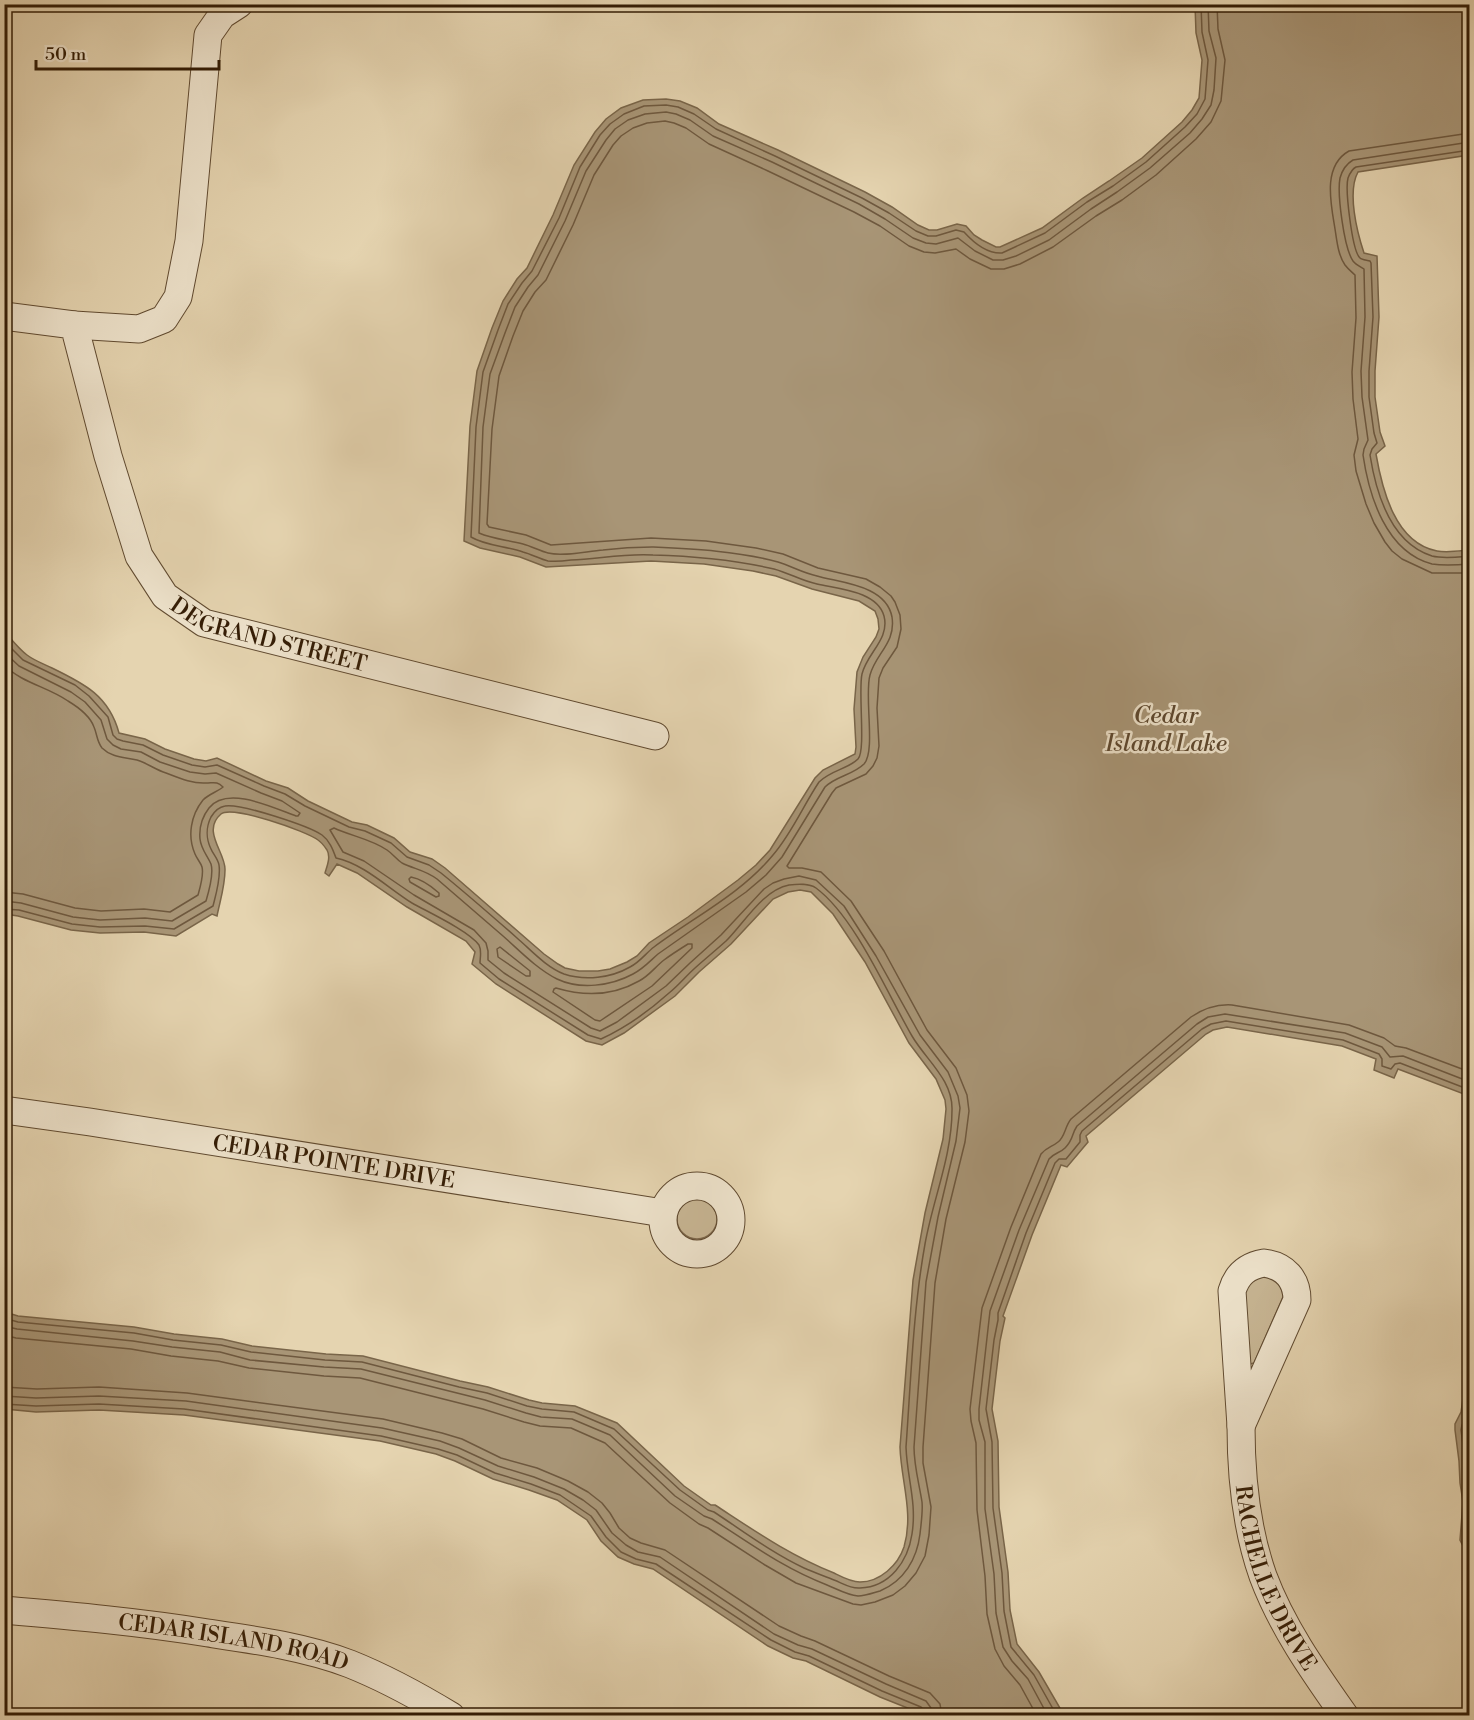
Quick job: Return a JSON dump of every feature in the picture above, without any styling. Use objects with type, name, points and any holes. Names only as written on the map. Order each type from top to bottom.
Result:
[{"type":"street","points":[[4,316],[74,325],[139,329],[164,319],[178,297],[189,241],[208,35],[222,15],[239,4]]},
{"type":"street","name":"DEGRAND STREET","points":[[74,325],[108,456],[139,556],[165,596],[204,623],[655,736]]},
{"type":"street","name":"CEDAR POINTE DRIVE","points":[[4,1110],[663,1213]]},
{"type":"street","name":"RACHELLE DRIVE","points":[[1241,1426],[1297,1300],[1297,1291],[1289,1274],[1274,1264],[1264,1263],[1246,1269],[1234,1282],[1232,1291],[1244,1491],[1251,1531],[1263,1576],[1304,1657],[1345,1716]]},
{"type":"street","name":"CEDAR ISLAND ROAD","points":[[4,1610],[90,1617],[185,1629],[315,1653],[379,1677],[451,1716]]},
{"type":"shaded area","points":[[697,1199],[705,1200],[711,1205],[716,1211],[716,1227],[711,1233],[705,1238],[697,1239],[689,1238],[683,1233],[678,1227],[677,1219],[678,1211],[683,1205],[689,1200]]},
{"type":"shaded area","points":[[1257,1277],[1268,1277],[1279,1283],[1283,1297],[1254,1363],[1250,1364],[1244,1293]]},
{"type":"water","name":"Cedar Island Lake","points":[[1195,5],[1469,5],[1469,155],[1358,172],[1353,190],[1353,201],[1364,253],[1377,256],[1379,317],[1375,397],[1380,432],[1385,446],[1376,454],[1382,483],[1393,513],[1411,537],[1423,546],[1441,552],[1469,550],[1469,1096],[1398,1069],[1394,1078],[1374,1070],[1376,1059],[1342,1046],[1227,1027],[1206,1034],[1086,1136],[1088,1142],[1067,1167],[1061,1165],[1032,1235],[1003,1316],[1005,1318],[992,1409],[998,1441],[999,1507],[1008,1572],[1010,1610],[1017,1644],[1039,1672],[1064,1715],[925,1715],[880,1697],[806,1661],[793,1658],[768,1646],[653,1569],[618,1557],[601,1541],[587,1520],[557,1500],[493,1479],[436,1454],[380,1441],[184,1415],[99,1410],[36,1412],[5,1409],[5,1312],[18,1316],[134,1327],[222,1339],[252,1346],[363,1356],[488,1387],[529,1400],[575,1406],[617,1423],[684,1486],[711,1505],[715,1505],[802,1558],[857,1582],[881,1576],[893,1566],[904,1547],[908,1522],[900,1447],[913,1280],[925,1213],[943,1139],[946,1109],[945,1100],[936,1079],[909,1043],[865,962],[833,914],[811,892],[800,890],[788,892],[773,899],[731,944],[675,996],[624,1033],[602,1045],[586,1041],[496,984],[472,964],[475,952],[466,941],[407,907],[357,873],[337,864],[329,876],[325,873],[329,856],[318,840],[285,825],[253,816],[228,812],[221,814],[215,821],[214,835],[225,870],[217,916],[212,914],[176,936],[144,932],[100,933],[71,930],[5,914],[5,632],[24,653],[85,686],[102,700],[115,720],[119,733],[145,739],[194,759],[206,761],[217,758],[266,781],[288,788],[308,801],[352,822],[367,825],[394,838],[410,852],[432,859],[445,868],[544,954],[565,968],[598,971],[627,962],[637,956],[649,943],[688,917],[756,865],[770,850],[815,778],[823,770],[855,754],[854,709],[857,672],[879,629],[875,611],[859,601],[753,571],[704,564],[651,561],[546,567],[520,557],[480,548],[464,541],[470,426],[477,371],[503,301],[527,268],[574,165],[595,132],[606,119],[621,108],[643,100],[680,101],[697,108],[719,124],[865,192],[918,225],[929,230],[957,224],[966,226],[982,240],[1000,247],[1042,228],[1142,158],[1192,110],[1199,98],[1202,60],[1196,33]]},
{"type":"water","points":[[1469,1380],[1469,1558],[1460,1540],[1463,1502],[1455,1424],[1461,1412]]}]
